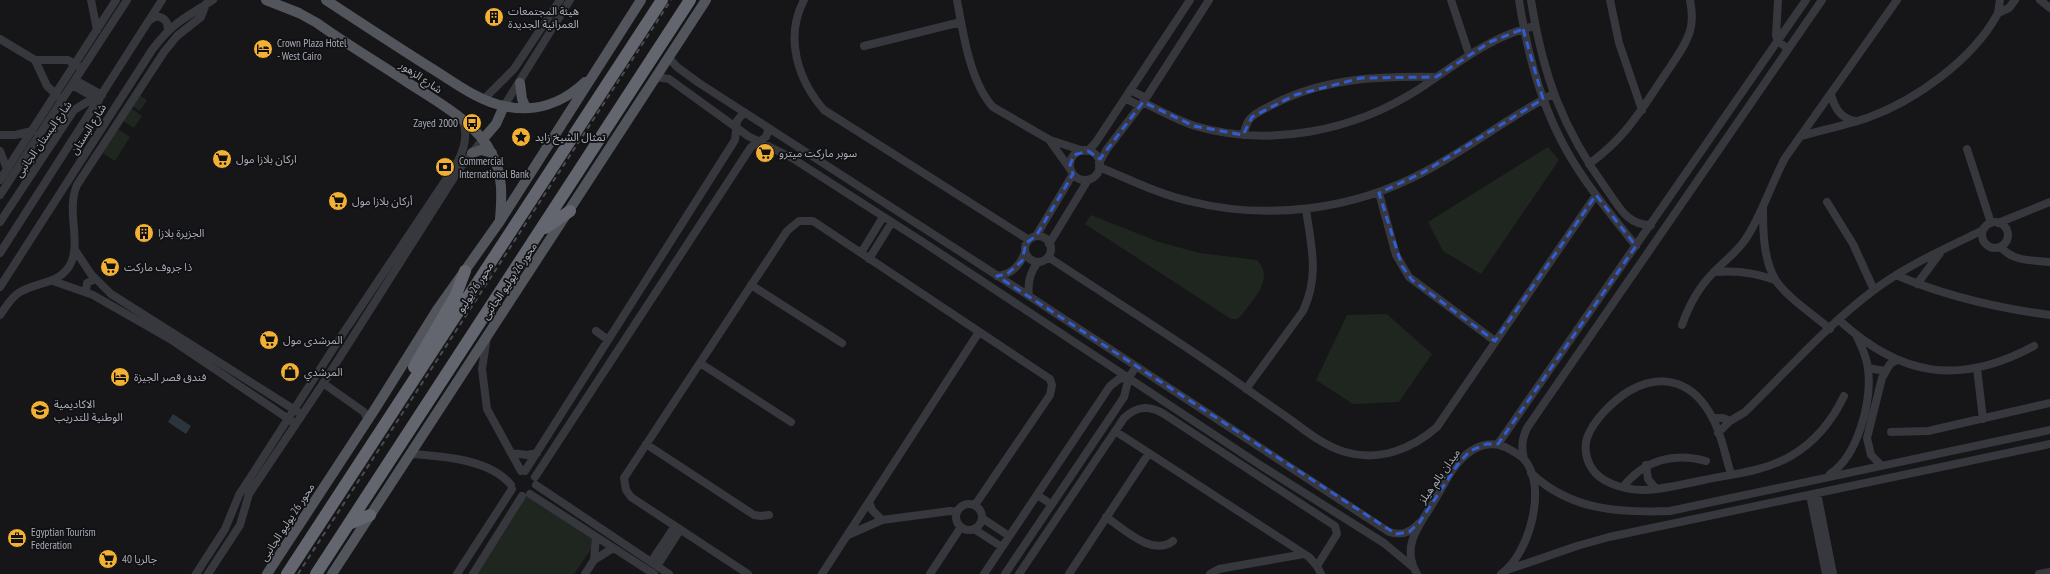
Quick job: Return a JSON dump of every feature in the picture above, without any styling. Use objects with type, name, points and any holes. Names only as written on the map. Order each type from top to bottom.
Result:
[{"type":"highway","name":"محور 26 يوليو","points":[[287,574],[662,0]]},
{"type":"highway","points":[[316,574],[690,0]]},
{"type":"highway","points":[[539,232],[570,211]]},
{"type":"highway","points":[[392,414],[399,393],[452,303],[465,271]]},
{"type":"highway","points":[[349,524],[370,515]]},
{"type":"main road","name":"شارع الزهور","points":[[266,0],[299,13],[317,23],[463,121],[483,139],[492,153],[502,186],[500,221]]},
{"type":"main road","name":"شارع الزهور","points":[[326,0],[447,78],[484,99],[504,106],[526,108],[542,107],[572,94],[596,72]]},
{"type":"main road","name":"محور 26 يوليو الجانبى","points":[[267,574],[368,420],[437,310],[500,221],[641,0]]},
{"type":"main road","name":"محور 26 يوليو الجانبى","points":[[332,574],[487,335],[570,211],[706,0]]},
{"type":"main road","points":[[520,83],[522,99],[526,108]]},
{"type":"main road","points":[[483,139],[496,124],[504,106]]},
{"type":"main road","points":[[472,153],[481,150],[492,153]]},
{"type":"street","points":[[91,0],[97,30]]},
{"type":"street","points":[[0,195],[59,96],[75,64],[116,0]]},
{"type":"street","points":[[0,180],[32,131],[59,96],[73,82],[127,0]]},
{"type":"street","name":"شارع البستان","points":[[0,253],[162,0]]},
{"type":"street","points":[[484,99],[514,69],[560,0]]},
{"type":"street","points":[[504,106],[520,83],[570,0]]},
{"type":"street","points":[[804,0],[797,21],[795,40],[796,59],[805,84],[811,95],[824,110],[835,119],[1033,238],[1045,239],[1049,244],[1050,250],[1048,257],[1038,262],[1030,275],[1027,287],[1029,296]]},
{"type":"street","points":[[957,0],[961,22],[980,90],[993,107],[1050,140],[1086,151],[1095,156],[1099,165],[1164,194],[1214,206],[1240,210],[1306,209],[1380,193],[1436,166],[1553,94]]},
{"type":"street","points":[[997,276],[1007,274],[1022,261],[1026,243],[1033,238],[1072,172],[1071,160],[1074,155],[1086,151],[1125,98],[1190,0]]},
{"type":"street","points":[[1049,244],[1088,180],[1096,175],[1107,149],[1143,102],[1208,0]]},
{"type":"street","points":[[1451,0],[1469,54]]},
{"type":"street","points":[[1519,0],[1523,29],[1543,99],[1568,152],[1609,213],[1636,246]]},
{"type":"street","points":[[1531,0],[1535,26],[1553,94],[1564,120],[1589,164],[1618,205],[1635,224],[1652,225]]},
{"type":"street","points":[[1610,0],[1619,43],[1642,110]]},
{"type":"street","points":[[1589,164],[1618,140],[1642,110],[1686,41],[1692,16],[1690,0]]},
{"type":"street","points":[[1778,0],[1775,26],[1778,41],[1788,49]]},
{"type":"street","points":[[1524,459],[1498,444],[1652,225],[1806,0]]},
{"type":"street","points":[[1504,572],[1524,546],[1532,524],[1535,502],[1531,473],[1524,459],[1522,448],[1522,438],[1527,428],[1822,0]]},
{"type":"street","points":[[1682,325],[1694,296],[1714,272],[1730,258],[1744,241],[1756,222],[1763,202],[1785,158],[1897,0]]},
{"type":"street","points":[[1802,136],[1855,121],[1887,109],[1921,90],[1944,74],[1973,46],[1998,13],[2000,0]]},
{"type":"street","points":[[1998,13],[2009,8],[2015,0]]},
{"type":"street","points":[[2040,0],[2050,8]]},
{"type":"street","points":[[0,315],[18,293],[29,287],[53,281],[66,272],[75,250],[73,204],[77,185],[164,52],[177,36],[200,16],[209,2]]},
{"type":"street","name":"شارع البستان","points":[[0,287],[152,50],[168,30],[182,18],[209,2]]},
{"type":"street","points":[[1797,13],[1808,20]]},
{"type":"street","points":[[150,20],[157,17],[162,18],[167,23],[168,30]]},
{"type":"street","points":[[545,22],[554,27]]},
{"type":"street","points":[[864,46],[961,22]]},
{"type":"street","points":[[1130,90],[1143,102],[1169,116],[1194,126],[1243,135],[1295,134],[1342,124],[1388,106],[1436,77],[1469,54],[1501,37],[1535,26]]},
{"type":"street","points":[[0,39],[36,60],[64,60],[82,68]]},
{"type":"street","points":[[669,58],[677,67],[744,112],[1029,296],[1389,532],[1402,534],[1415,528],[1419,523]]},
{"type":"street","points":[[36,60],[47,86],[59,96]]},
{"type":"street","points":[[669,79],[670,72],[677,67]]},
{"type":"street","points":[[1243,135],[1247,122],[1252,117],[1277,102],[1309,90],[1360,78],[1436,77]]},
{"type":"street","points":[[656,78],[669,79],[748,136],[792,158],[892,222],[1129,377],[1260,465],[1384,543],[1415,571]]},
{"type":"street","points":[[73,82],[100,99]]},
{"type":"street","points":[[1831,95],[1838,113],[1849,120],[1855,121]]},
{"type":"street","points":[[1125,98],[1143,102]]},
{"type":"street","name":"شارع البستان الجانبى","points":[[0,222],[74,110],[87,102],[100,99]]},
{"type":"street","points":[[457,574],[511,487],[513,476],[523,471],[537,453],[735,140],[737,121],[744,112]]},
{"type":"street","points":[[196,574],[226,529],[237,498],[345,331],[460,158],[466,135],[463,121]]},
{"type":"street","points":[[530,494],[535,481],[751,147],[766,137],[769,128]]},
{"type":"street","points":[[0,135],[15,135],[32,131]]},
{"type":"street","points":[[208,574],[240,525],[249,494],[325,381],[460,168],[483,139]]},
{"type":"street","points":[[1050,140],[1072,172],[1080,179],[1088,180]]},
{"type":"street","points":[[1967,149],[1994,223],[2006,228],[2008,235],[2006,242],[2001,247],[1991,248],[1985,243],[1982,237],[1983,230]]},
{"type":"street","points":[[0,152],[7,169]]},
{"type":"street","points":[[69,180],[77,185]]},
{"type":"street","points":[[1380,193],[1396,254],[1409,277],[1495,341]]},
{"type":"street","points":[[1048,257],[1331,447],[1362,455],[1390,453],[1410,446],[1437,427],[1596,195]]},
{"type":"street","points":[[1763,202],[1766,249],[1775,280]]},
{"type":"street","points":[[1827,202],[1853,244],[1874,290]]},
{"type":"street","points":[[1718,433],[1730,421],[1745,412],[1839,320],[1874,290],[1896,275],[1994,223],[2050,202]]},
{"type":"street","points":[[1609,213],[1618,205]]},
{"type":"street","points":[[1246,389],[1303,311],[1312,286],[1314,260],[1306,209]]},
{"type":"street","points":[[861,253],[883,217]]},
{"type":"street","points":[[748,574],[631,497],[626,490],[624,482],[626,475],[646,444],[787,231],[799,221],[813,221],[1047,377],[1051,382],[1052,388],[1050,394],[975,505]]},
{"type":"street","points":[[869,259],[892,222]]},
{"type":"street","points":[[2001,247],[2010,256],[2016,258],[2050,262]]},
{"type":"street","points":[[75,250],[95,279],[111,294],[209,361],[296,424]]},
{"type":"street","points":[[1025,252],[1030,259],[1038,262]]},
{"type":"street","points":[[1917,284],[1941,252]]},
{"type":"street","points":[[1714,272],[1735,270],[1755,273],[1775,280],[1792,297],[1830,329]]},
{"type":"street","points":[[1896,275],[1917,284],[1956,297],[1999,308],[2050,315]]},
{"type":"street","points":[[86,292],[87,283],[95,279]]},
{"type":"street","points":[[53,281],[86,292],[302,414]]},
{"type":"street","points":[[751,285],[842,343]]},
{"type":"street","points":[[1839,320],[1857,336],[1883,354],[1918,367],[1945,371],[1977,368],[2006,360],[2034,346]]},
{"type":"street","points":[[345,331],[354,336]]},
{"type":"street","points":[[596,331],[608,340]]},
{"type":"street","points":[[822,574],[979,332]]},
{"type":"street","points":[[487,335],[482,369],[487,409],[523,471],[556,498],[654,568]]},
{"type":"street","points":[[1827,477],[1843,463],[1854,445],[1862,420],[1868,389],[1868,368],[1857,336]]},
{"type":"street","points":[[1880,465],[1868,449],[1868,432],[1882,378],[1885,371],[1897,360]]},
{"type":"street","points":[[700,363],[791,422]]},
{"type":"street","points":[[1005,574],[1124,397],[1129,377],[1136,366]]},
{"type":"street","points":[[1868,368],[1885,371]]},
{"type":"street","points":[[1977,368],[1983,419]]},
{"type":"street","points":[[984,574],[998,545],[1037,495],[1110,386],[1119,379],[1129,377]]},
{"type":"street","points":[[325,381],[365,406],[375,409]]},
{"type":"street","points":[[325,381],[364,412],[368,420]]},
{"type":"street","points":[[1731,474],[1713,418],[1705,405],[1690,390],[1680,384],[1668,381],[1652,382],[1636,388],[1622,396],[1597,421],[1587,438],[1586,450],[1588,462],[1594,472],[1603,480],[1623,487],[1639,490],[1656,489],[1731,474],[1766,467],[1791,457],[1827,426],[1844,396]]},
{"type":"street","points":[[271,407],[276,398]]},
{"type":"street","points":[[1891,432],[1928,431],[2050,403]]},
{"type":"street","points":[[1019,574],[1115,431],[1131,412],[1139,408],[1157,409],[1332,523],[1337,530],[1337,534],[1317,566]]},
{"type":"street","points":[[1713,418],[1723,418],[1730,421]]},
{"type":"street","points":[[1862,420],[1871,422]]},
{"type":"street","points":[[1859,430],[1868,432]]},
{"type":"street","points":[[1531,473],[1554,492],[1576,502],[1619,510],[1644,512],[1670,511],[1880,465],[2050,430]]},
{"type":"street","points":[[1115,431],[1304,554],[1317,566],[1321,574]]},
{"type":"street","points":[[646,444],[754,514],[769,516]]},
{"type":"street","name":"ميدان بالم هيلز","points":[[1415,571],[1410,556],[1411,543],[1419,523],[1458,464],[1470,451],[1486,444],[1498,444]]},
{"type":"street","points":[[1504,572],[1577,546],[1609,537],[2050,444]]},
{"type":"street","points":[[1854,445],[1868,449]]},
{"type":"street","points":[[512,453],[527,455],[537,453]]},
{"type":"street","points":[[1069,574],[1149,453]]},
{"type":"street","points":[[410,454],[435,455],[490,468],[502,475],[514,493],[522,496],[530,494],[613,548],[669,574]]},
{"type":"street","points":[[1623,487],[1631,477],[1646,465],[1670,457],[1682,456],[1706,461]]},
{"type":"street","points":[[1914,458],[1916,472]]},
{"type":"street","points":[[1646,465],[1648,480],[1656,489]]},
{"type":"street","points":[[1813,494],[1826,574]]},
{"type":"street","points":[[1813,494],[1833,574]]},
{"type":"street","points":[[1037,495],[1051,504]]},
{"type":"street","points":[[473,574],[522,496]]},
{"type":"street","points":[[549,506],[556,498]]},
{"type":"street","points":[[869,502],[872,510],[882,520]]},
{"type":"street","points":[[966,504],[975,505],[982,513],[981,522],[974,529],[967,530],[957,521],[957,512],[959,508],[966,504]]},
{"type":"street","points":[[846,537],[882,520],[950,511],[957,512]]},
{"type":"street","points":[[1106,517],[1149,546],[1159,547],[1173,541]]},
{"type":"street","points":[[982,518],[1006,534]]},
{"type":"street","points":[[930,574],[961,526]]},
{"type":"street","points":[[654,568],[678,528]]},
{"type":"street","points":[[974,529],[998,545]]},
{"type":"street","points":[[594,560],[596,537]]},
{"type":"street","points":[[585,574],[594,560],[613,548]]},
{"type":"street","points":[[1210,574],[1219,569],[1304,554]]},
{"type":"street","points":[[2039,574],[2050,572]]},
{"type":"highlighted area","points":[[1523,29],[1543,99],[1424,172],[1379,193],[1402,266],[1412,280],[1495,341],[1596,195],[1636,246],[1498,444],[1486,444],[1470,451],[1458,464],[1419,523],[1409,532],[1396,534],[997,276],[1007,274],[1022,261],[1026,243],[1036,236],[1073,174],[1070,165],[1074,155],[1088,151],[1100,159],[1143,102],[1194,126],[1243,135],[1252,117],[1295,95],[1361,78],[1436,77],[1490,42]]},
{"type":"shaded area","points":[[139,95],[147,100],[140,111],[132,106]]},
{"type":"shaded area","points":[[131,108],[142,116],[134,128],[123,121]]},
{"type":"shaded area","points":[[118,129],[130,137],[115,161],[102,153]]},
{"type":"shaded area","points":[[1548,147],[1559,160],[1481,274],[1443,251],[1428,222]]},
{"type":"shaded area","points":[[1091,215],[1159,242],[1200,253],[1257,260],[1262,267],[1264,274],[1261,288],[1242,315],[1237,319],[1231,319],[1085,224]]},
{"type":"shaded area","points":[[1387,314],[1432,354],[1399,402],[1353,404],[1316,380],[1347,315]]},
{"type":"shaded area","points":[[173,414],[191,426],[186,434],[168,422]]},
{"type":"shaded area","points":[[530,491],[600,536],[574,574],[475,574]]},
{"type":"railway","points":[[298,574],[671,0]]},
{"type":"place","name":"هيئة المجتمعات العمرانية الجديدة","points":[[494,17]]},
{"type":"place","name":"Crown Plaza Hotel - West Cairo","points":[[263,49]]},
{"type":"place","name":"Zayed 2000","points":[[472,123]]},
{"type":"place","name":"تمثال الشيخ زايد","points":[[521,137]]},
{"type":"place","name":"سوبر ماركت ميترو","points":[[765,153]]},
{"type":"place","name":"اركان بلازا مول","points":[[222,159]]},
{"type":"place","name":"Commercial International Bank","points":[[445,167]]},
{"type":"place","name":"أركان بلازا مول","points":[[338,201]]},
{"type":"place","name":"الجزيرة بلازا","points":[[144,233]]},
{"type":"place","name":"ذا جروف ماركت","points":[[110,267]]},
{"type":"place","name":"المرشدى مول","points":[[269,340]]},
{"type":"place","name":"المرشدي","points":[[290,372]]},
{"type":"place","name":"فندق قصر الجيزة","points":[[120,377]]},
{"type":"place","name":"الاكاديمية الوطنية للتدريب","points":[[40,410]]},
{"type":"place","name":"Egyptian Tourism Federation","points":[[17,538]]},
{"type":"place","name":"جالريا 40","points":[[108,559]]}]
